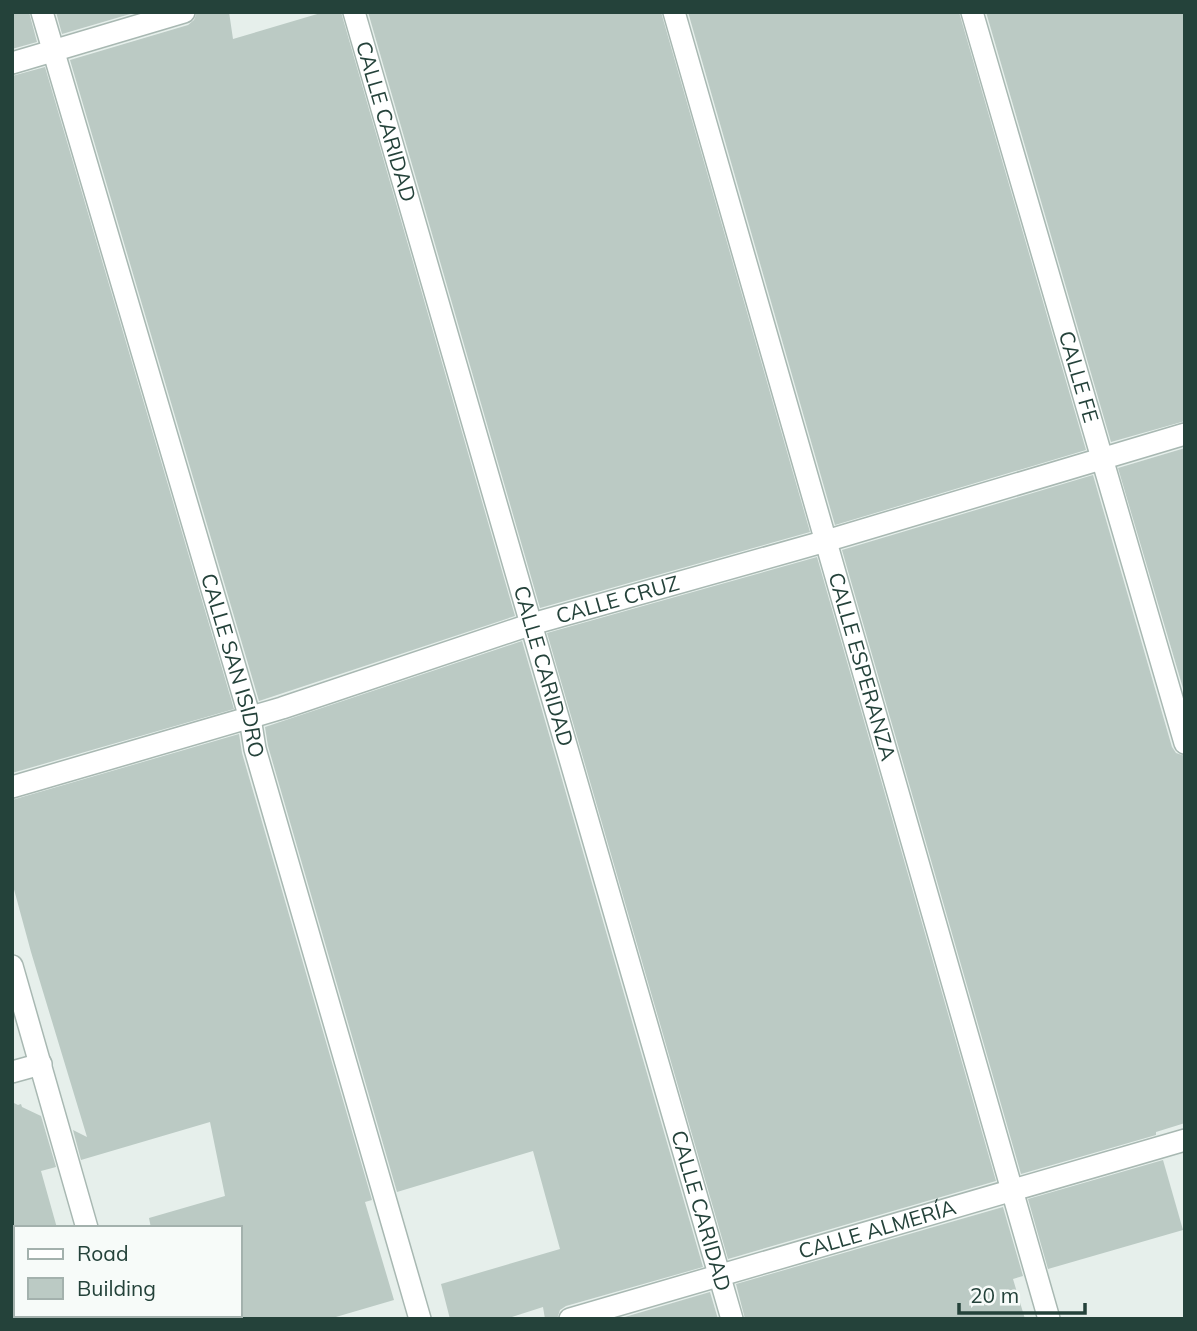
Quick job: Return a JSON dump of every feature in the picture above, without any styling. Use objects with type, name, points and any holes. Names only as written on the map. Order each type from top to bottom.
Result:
[{"type":"street","name":"CALLE SAN ISIDRO","points":[[42,12],[250,718],[255,749],[420,1319]]},
{"type":"street","points":[[12,63],[184,12]]},
{"type":"street","name":"CALLE CARIDAD","points":[[355,12],[732,1319]]},
{"type":"street","name":"CALLE ESPERANZA","points":[[674,12],[1049,1319]]},
{"type":"street","name":"CALLE FE","points":[[972,12],[1185,743]]},
{"type":"street","name":"CALLE CRUZ","points":[[12,787],[250,718],[532,624],[826,541],[1185,434]]},
{"type":"street","points":[[12,966],[86,1226]]},
{"type":"street","points":[[12,1072],[41,1064]]},
{"type":"street","name":"CALLE ALMERÍA","points":[[570,1319],[1185,1140]]},
{"type":"building","points":[[12,12],[29,12],[37,42],[12,49]]},
{"type":"building","points":[[56,12],[137,12],[62,34]]},
{"type":"building","points":[[197,12],[229,12],[233,39],[324,12],[341,12],[515,616],[259,701],[70,60],[188,25]]},
{"type":"building","points":[[368,12],[661,12],[810,532],[540,608]]},
{"type":"building","points":[[688,12],[959,12],[1086,450],[835,525]]},
{"type":"building","points":[[986,12],[1185,12],[1185,421],[1111,442]]},
{"type":"building","points":[[45,67],[234,709],[12,773],[12,76]]},
{"type":"building","points":[[1185,448],[1185,695],[1118,468]]},
{"type":"building","points":[[1093,475],[1172,747],[1176,753],[1185,756],[1185,1123],[1156,1132],[1156,1135],[1021,1174],[842,550]]},
{"type":"building","points":[[817,557],[996,1181],[728,1259],[547,633]]},
{"type":"building","points":[[522,641],[703,1267],[566,1306],[560,1310],[557,1319],[545,1319],[543,1307],[506,1319],[450,1319],[441,1284],[560,1249],[533,1151],[397,1192],[268,746],[265,727]]},
{"type":"building","points":[[239,734],[242,753],[372,1200],[365,1202],[394,1300],[329,1319],[240,1319],[242,1226],[151,1226],[149,1218],[225,1196],[210,1122],[81,1160],[73,1130],[87,1137],[12,882],[12,800]]},
{"type":"building","points":[[12,1102],[21,1104],[41,1116],[56,1167],[41,1171],[56,1226],[12,1228]]},
{"type":"building","points":[[1163,1160],[1183,1230],[1048,1269],[1028,1199]]},
{"type":"building","points":[[1003,1207],[1023,1276],[1013,1279],[1025,1319],[745,1319],[736,1284]]},
{"type":"building","points":[[710,1292],[718,1319],[618,1319]]}]
